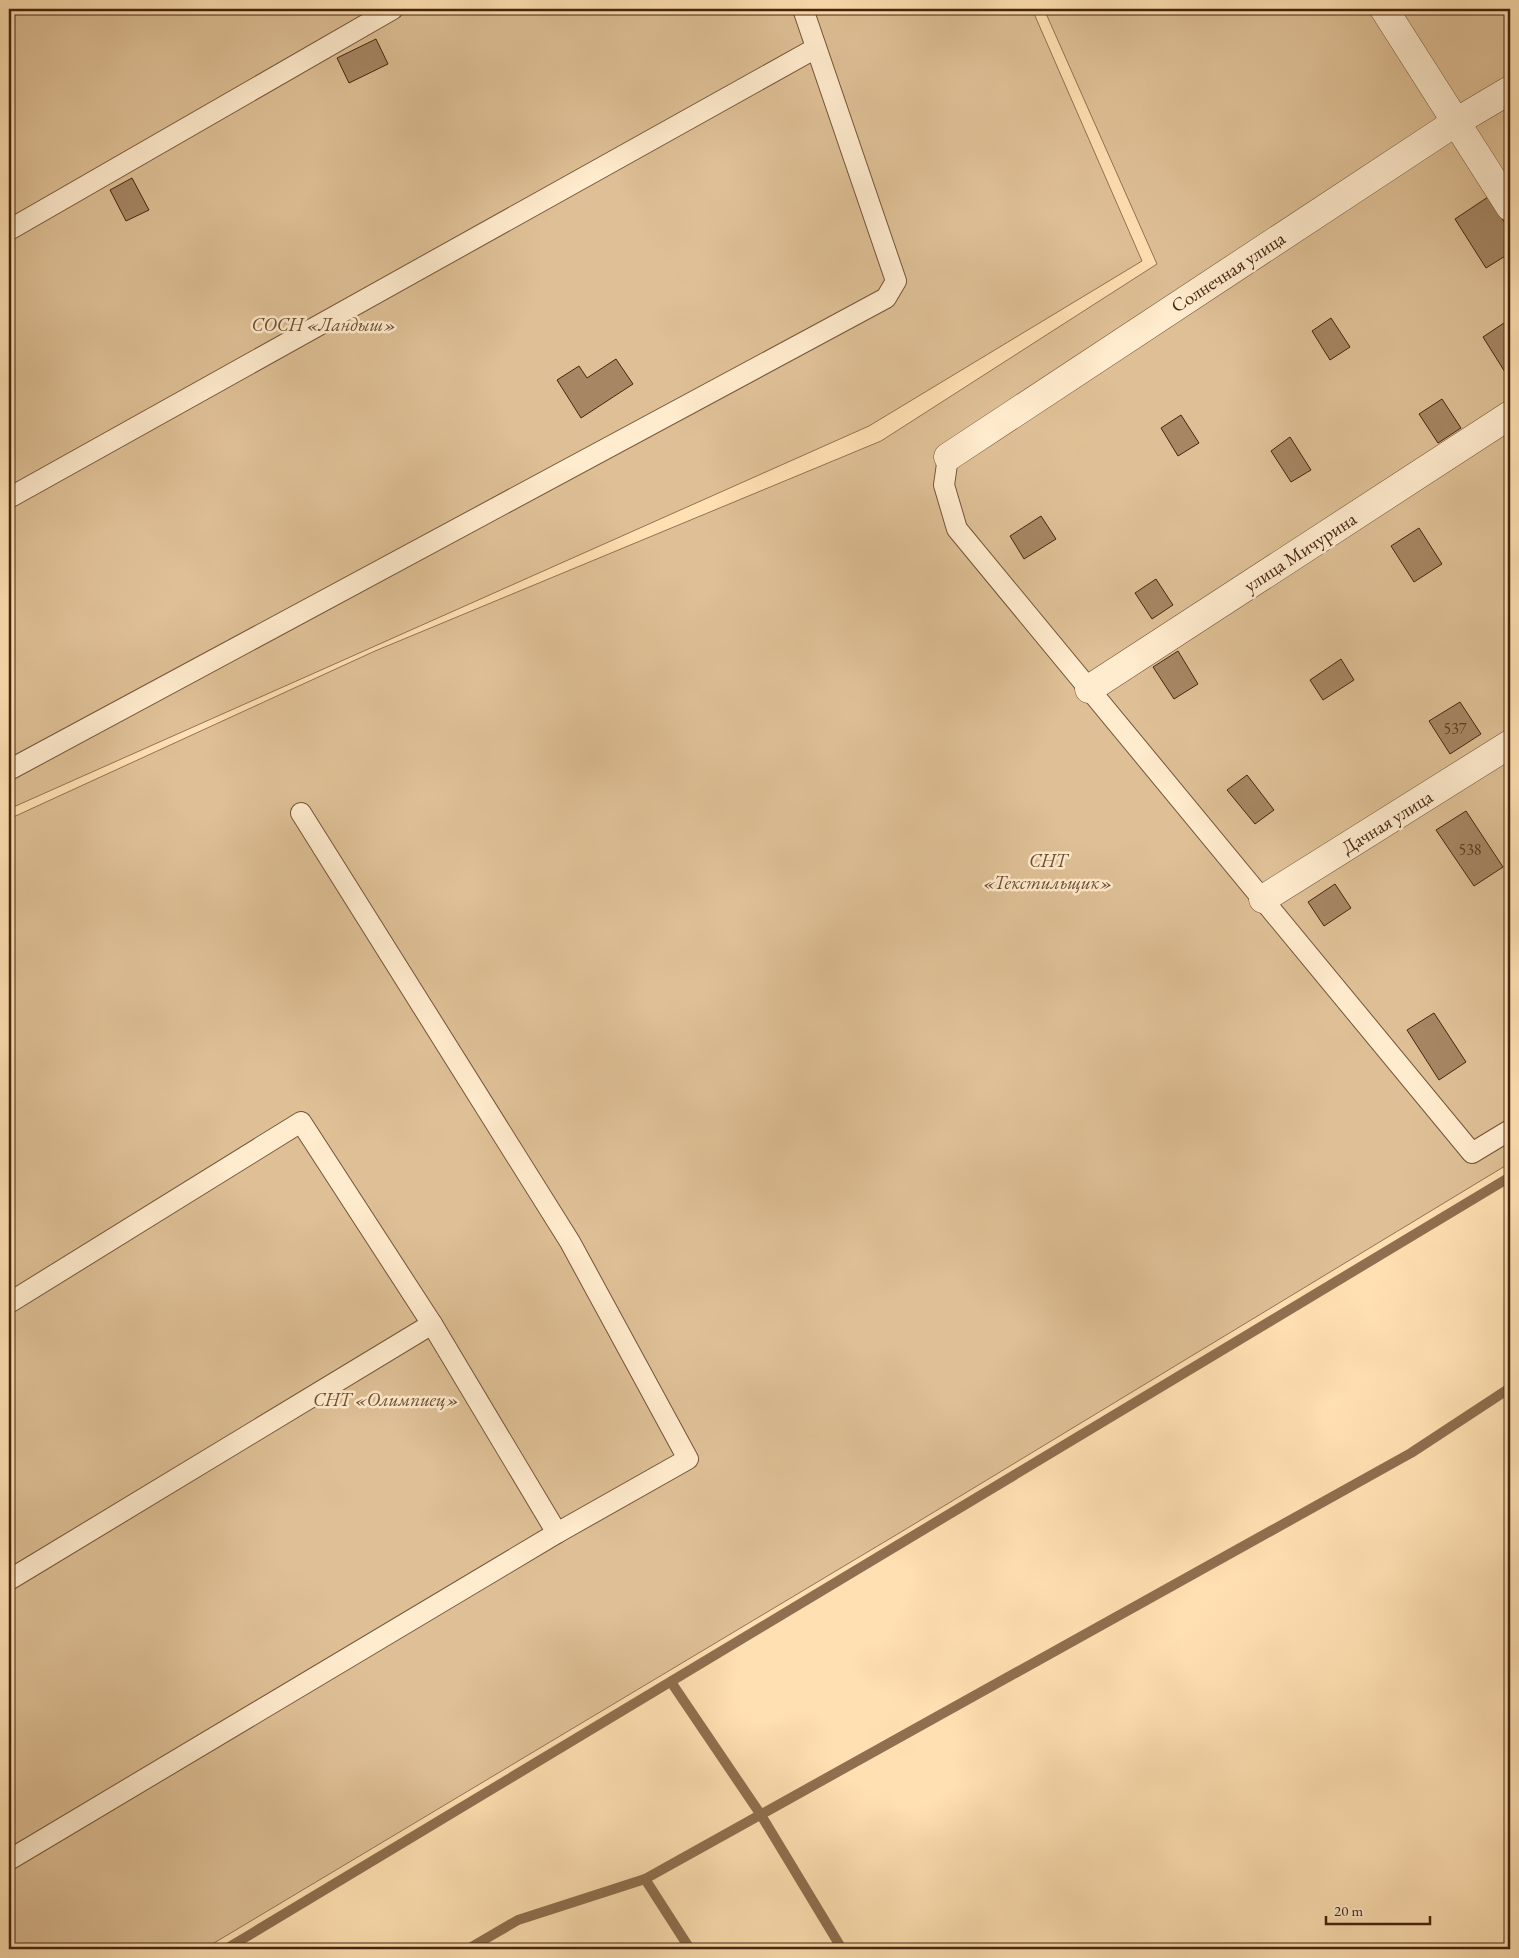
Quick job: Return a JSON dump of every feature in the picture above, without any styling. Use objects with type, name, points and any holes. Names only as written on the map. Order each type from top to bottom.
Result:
[{"type":"street","points":[[1384,9],[1510,207]]},
{"type":"street","name":"Солнечная улица","points":[[948,457],[1456,122],[1510,90]]},
{"type":"street","name":"улица Мичурина","points":[[1089,689],[1510,415]]},
{"type":"street","name":"Дачная улица","points":[[1263,899],[1510,744]]},
{"type":"lane","points":[[9,230],[393,9]]},
{"type":"lane","points":[[9,770],[886,298],[896,281],[803,9]]},
{"type":"lane","points":[[9,498],[816,48]]},
{"type":"lane","points":[[948,457],[944,485],[957,529],[1472,1153],[1510,1130]]},
{"type":"lane","points":[[9,1860],[557,1533],[688,1459],[570,1242],[301,814]]},
{"type":"lane","points":[[9,1303],[301,1122],[432,1324],[557,1533]]},
{"type":"lane","points":[[9,1580],[432,1324]]},
{"type":"green space","name":"СОСН «Ландыш»","points":[[9,9],[1032,9],[1142,261],[869,426],[9,809]]},
{"type":"green space","points":[[1044,9],[1510,9],[1510,1163],[906,1529],[204,1949],[9,1949],[9,819],[375,651],[881,441],[1157,264]]},
{"type":"building","points":[[376,39],[388,64],[349,83],[337,58]]},
{"type":"building","points":[[132,178],[149,210],[126,221],[110,190]]},
{"type":"building","points":[[1488,197],[1510,231],[1510,253],[1486,268],[1455,219]]},
{"type":"building","points":[[1331,318],[1350,347],[1330,360],[1312,331]]},
{"type":"building","points":[[1510,319],[1510,380],[1483,337]]},
{"type":"building","points":[[616,359],[633,384],[581,418],[557,380],[579,366],[587,378]]},
{"type":"building","points":[[1442,399],[1461,428],[1438,443],[1419,414]]},
{"type":"building","points":[[1181,415],[1199,443],[1178,456],[1161,428]]},
{"type":"building","points":[[1290,437],[1311,470],[1291,482],[1271,451]]},
{"type":"building","points":[[1041,516],[1056,539],[1024,559],[1010,536]]},
{"type":"building","points":[[1419,528],[1442,564],[1414,582],[1391,546]]},
{"type":"building","points":[[1156,579],[1173,605],[1152,619],[1135,593]]},
{"type":"building","points":[[1178,651],[1198,684],[1174,699],[1153,667]]},
{"type":"building","points":[[1341,659],[1354,680],[1323,700],[1310,680]]},
{"type":"building","points":[[1460,702],[1481,734],[1450,754],[1429,721]]},
{"type":"building","points":[[1247,775],[1274,810],[1255,824],[1227,790]]},
{"type":"building","points":[[1466,811],[1503,867],[1474,886],[1436,830]]},
{"type":"building","points":[[1335,884],[1351,908],[1324,926],[1308,902]]},
{"type":"building","points":[[1434,1013],[1466,1062],[1439,1080],[1407,1030]]},
{"type":"waterway","points":[[226,1949],[1510,1177]]},
{"type":"waterway","points":[[468,1949],[518,1920],[645,1879],[1411,1453],[1510,1388]]},
{"type":"waterway","points":[[671,1682],[761,1815],[842,1949]]},
{"type":"waterway","points":[[645,1879],[690,1949]]},
{"type":"park label","name":"СНТ «Текстильщик»","points":[[1048,871]]},
{"type":"park label","name":"СНТ «Олимпиец»","points":[[386,1399]]}]
